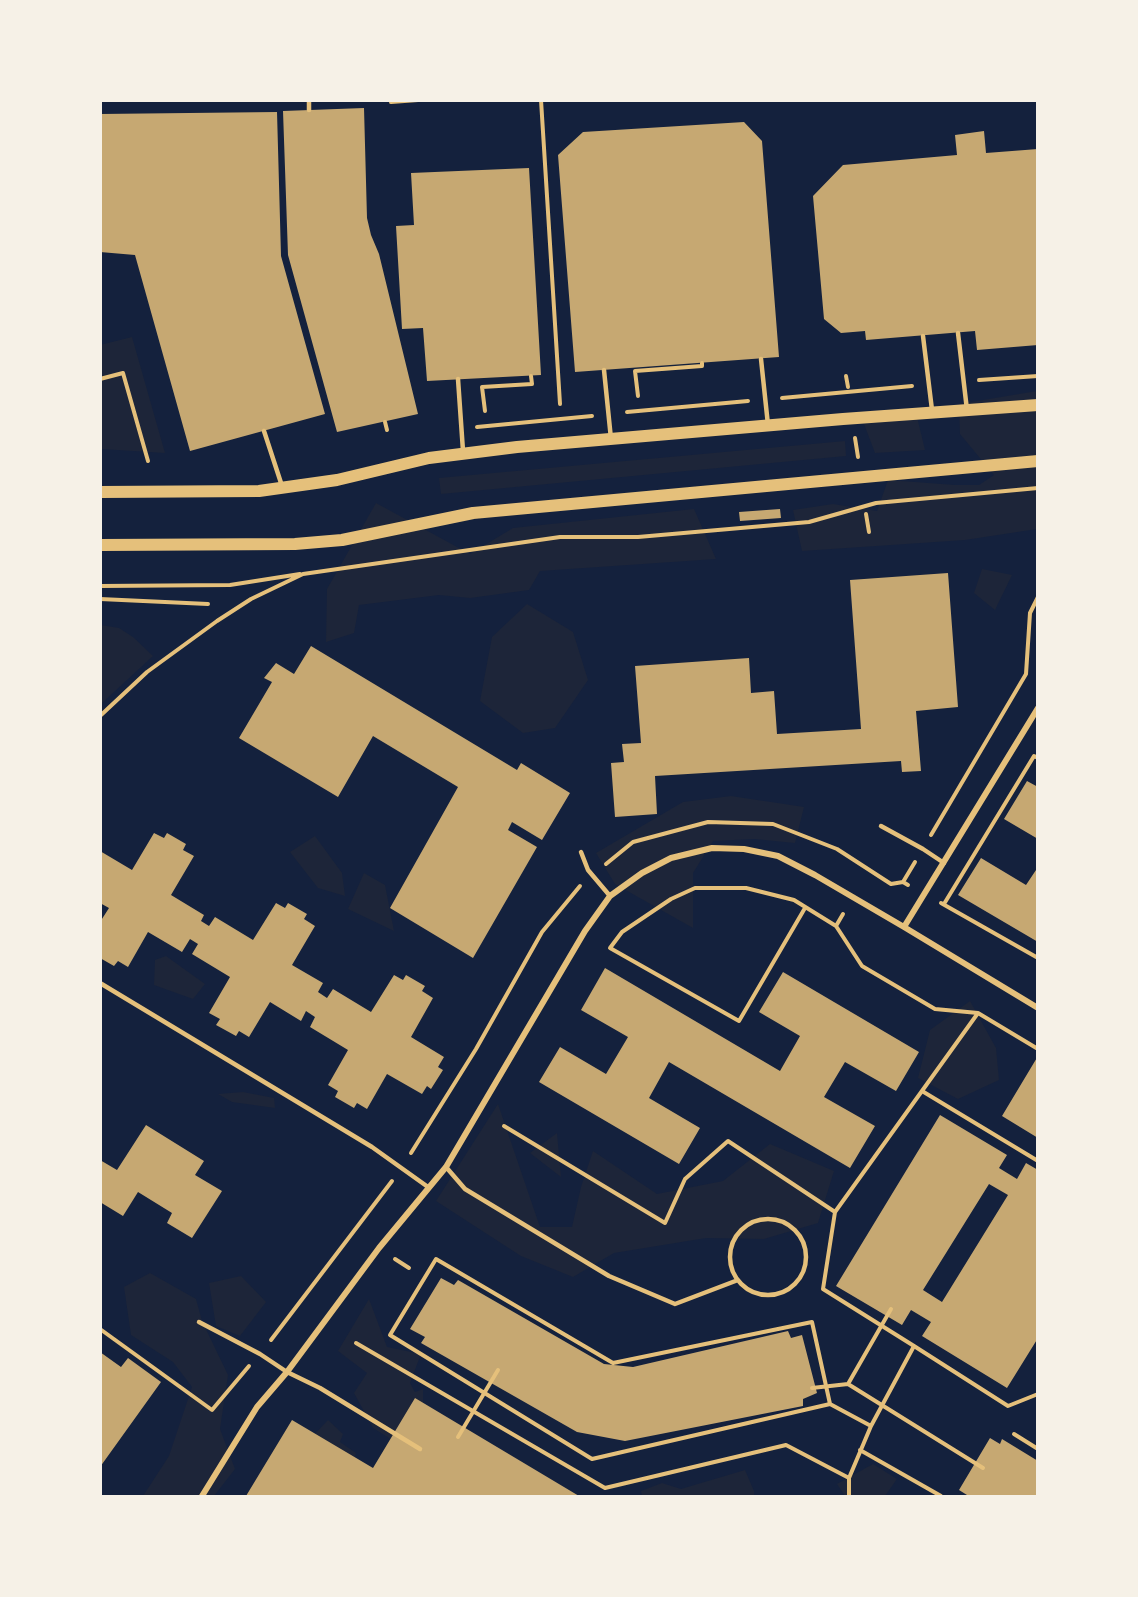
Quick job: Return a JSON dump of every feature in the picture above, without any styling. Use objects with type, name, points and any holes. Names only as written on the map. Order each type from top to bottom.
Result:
[{"type":"main road","points":[[100,492],[282,489],[338,480],[429,458],[517,447],[1038,405]]},
{"type":"main road","points":[[100,545],[295,544],[342,540],[473,513],[1038,461]]},
{"type":"street","points":[[904,927],[1038,708]]},
{"type":"street","points":[[201,1497],[256,1407],[287,1372],[379,1248],[446,1167],[585,931],[610,896],[642,873],[671,858],[712,848],[744,849],[778,856],[904,927],[1038,1008]]},
{"type":"lane","points":[[309,100],[309,110]]},
{"type":"lane","points":[[958,333],[967,410]]},
{"type":"lane","points":[[922,336],[932,412]]},
{"type":"lane","points":[[761,359],[768,425]]},
{"type":"lane","points":[[604,370],[611,439]]},
{"type":"lane","points":[[458,380],[463,454]]},
{"type":"lane","points":[[264,430],[282,489]]},
{"type":"lane","points":[[882,826],[944,863]]},
{"type":"lane","points":[[581,852],[588,870],[610,896]]},
{"type":"lane","points":[[100,983],[372,1147],[428,1187]]},
{"type":"lane","points":[[446,1167],[465,1189],[609,1276],[675,1304],[738,1280]]},
{"type":"lane","points":[[771,1218],[783,1221],[794,1228],[802,1238],[806,1250],[806,1263],[795,1285],[784,1292],[772,1295],[759,1293],[738,1280],[732,1269],[730,1256],[732,1244],[738,1233],[747,1225],[771,1218]]},
{"type":"lane","points":[[199,1322],[320,1388],[420,1449]]},
{"type":"path","points":[[391,102],[418,100]]},
{"type":"path","points":[[541,100],[560,404]]},
{"type":"path","points":[[638,396],[636,371],[702,366],[702,363]]},
{"type":"path","points":[[100,379],[123,373],[148,461]]},
{"type":"path","points":[[485,411],[483,387],[532,384],[531,376]]},
{"type":"path","points":[[846,376],[848,387]]},
{"type":"path","points":[[385,422],[387,430]]},
{"type":"path","points":[[855,438],[858,458]]},
{"type":"path","points":[[100,586],[230,585],[560,537],[638,537],[809,522],[876,503],[1038,488]]},
{"type":"path","points":[[866,514],[869,532]]},
{"type":"path","points":[[100,716],[147,672],[217,621],[251,599],[303,574]]},
{"type":"path","points":[[1038,597],[1030,613],[1026,674],[903,882],[923,896],[944,904],[1038,957]]},
{"type":"path","points":[[100,599],[208,604]]},
{"type":"path","points":[[944,904],[1034,756],[1038,758]]},
{"type":"path","points":[[805,908],[739,1021],[610,948],[622,932],[671,899],[695,888],[746,888],[794,900],[836,926],[862,966],[934,1009],[978,1013],[1038,1049]]},
{"type":"path","points":[[978,1013],[835,1212],[823,1289],[1008,1406],[1038,1394]]},
{"type":"path","points":[[922,1091],[1038,1161]]},
{"type":"path","points":[[504,1126],[665,1223],[685,1179],[728,1141],[835,1212]]},
{"type":"path","points":[[830,1404],[812,1322],[613,1363],[436,1259],[390,1335],[592,1459],[830,1404],[870,1426]]},
{"type":"path","points":[[848,1384],[891,1309]]},
{"type":"path","points":[[100,1329],[212,1410]]},
{"type":"path","points":[[356,1343],[605,1488],[786,1445],[849,1478]]},
{"type":"path","points":[[849,1497],[849,1478],[870,1426],[914,1346]]},
{"type":"path","points":[[458,1437],[498,1370]]},
{"type":"path","points":[[812,1388],[848,1384],[983,1468]]},
{"type":"path","points":[[1014,1434],[1038,1449]]},
{"type":"path","points":[[860,1450],[941,1497]]},
{"type":"shaded area","points":[[132,337],[165,453],[101,449],[100,345]]},
{"type":"shaded area","points":[[1037,391],[1037,529],[965,540],[802,551],[793,510],[833,504],[877,511],[888,480],[979,485],[994,475],[960,434],[959,404]]},
{"type":"shaded area","points":[[917,417],[925,450],[875,453],[864,424]]},
{"type":"shaded area","points":[[845,441],[846,456],[441,494],[439,478]]},
{"type":"shaded area","points":[[376,503],[470,554],[513,528],[694,509],[716,559],[540,571],[529,590],[470,598],[439,595],[359,605],[354,633],[326,642],[327,589]]},
{"type":"shaded area","points":[[982,569],[1012,575],[995,610],[974,593]]},
{"type":"shaded area","points":[[527,604],[573,632],[588,680],[555,728],[523,733],[480,701],[492,637]]},
{"type":"shaded area","points":[[101,625],[119,628],[133,637],[153,656],[101,704]]},
{"type":"shaded area","points":[[731,796],[804,807],[795,843],[755,839],[713,841],[693,873],[693,928],[615,884],[596,853],[683,802]]},
{"type":"shaded area","points":[[315,836],[342,873],[345,896],[318,888],[290,852]]},
{"type":"shaded area","points":[[364,873],[385,885],[394,931],[348,909]]},
{"type":"shaded area","points":[[166,956],[205,984],[193,999],[154,985],[155,960]]},
{"type":"shaded area","points":[[970,1001],[996,1048],[999,1080],[958,1099],[918,1078],[930,1030]]},
{"type":"shaded area","points":[[243,1092],[274,1098],[275,1108],[232,1102],[218,1094]]},
{"type":"shaded area","points":[[498,1104],[540,1227],[572,1227],[581,1187],[593,1151],[657,1194],[723,1181],[770,1144],[834,1171],[818,1223],[764,1239],[706,1238],[614,1253],[573,1277],[521,1256],[436,1201]]},
{"type":"shaded area","points":[[557,1133],[561,1177],[530,1153]]},
{"type":"shaded area","points":[[150,1273],[196,1299],[202,1321],[228,1375],[220,1429],[235,1469],[214,1496],[143,1496],[169,1456],[192,1387],[173,1362],[131,1335],[124,1287]]},
{"type":"shaded area","points":[[241,1276],[266,1302],[240,1336],[216,1326],[209,1283]]},
{"type":"shaded area","points":[[369,1299],[387,1347],[421,1354],[410,1383],[415,1392],[423,1389],[423,1414],[394,1441],[373,1428],[354,1393],[367,1373],[338,1351]]},
{"type":"shaded area","points":[[328,1420],[343,1434],[340,1442],[356,1453],[353,1466],[308,1441]]},
{"type":"shaded area","points":[[873,1464],[897,1479],[885,1496],[845,1496],[837,1484]]},
{"type":"shaded area","points":[[745,1470],[754,1496],[642,1496],[641,1491],[662,1483],[681,1489]]},
{"type":"building","points":[[364,108],[367,218],[379,254],[418,414],[337,432],[288,255],[283,111]]},
{"type":"building","points":[[277,112],[281,256],[325,414],[190,451],[135,255],[100,252],[100,114]]},
{"type":"building","points":[[744,122],[762,141],[779,357],[575,372],[558,155],[583,132]]},
{"type":"building","points":[[984,131],[986,153],[1038,149],[1038,345],[977,350],[975,331],[866,340],[865,331],[841,333],[824,319],[813,196],[843,165],[957,155],[955,135]]},
{"type":"building","points":[[529,168],[541,375],[427,381],[423,328],[402,329],[396,226],[414,225],[411,173]]},
{"type":"building","points":[[780,509],[781,518],[740,521],[739,512]]},
{"type":"building","points":[[948,573],[958,707],[916,711],[921,771],[902,772],[901,761],[655,776],[657,814],[615,817],[611,763],[624,762],[622,744],[641,743],[635,666],[749,658],[751,693],[774,691],[777,734],[861,729],[850,580]]},
{"type":"building","points":[[311,646],[517,770],[521,763],[570,793],[542,840],[512,822],[508,830],[537,847],[473,958],[390,908],[458,787],[373,736],[338,797],[239,738],[272,682],[264,678],[276,663],[294,674]]},
{"type":"building","points":[[1027,781],[1038,787],[1038,839],[1004,819]]},
{"type":"building","points":[[154,833],[164,838],[167,833],[186,844],[183,850],[194,856],[171,895],[204,915],[201,921],[209,926],[215,917],[253,940],[276,903],[285,908],[288,903],[307,914],[304,919],[315,926],[292,965],[323,983],[318,992],[327,998],[333,989],[371,1012],[394,975],[403,980],[406,975],[425,986],[422,991],[433,998],[411,1037],[444,1057],[438,1067],[443,1070],[431,1089],[427,1086],[422,1094],[387,1074],[367,1109],[357,1103],[354,1108],[335,1097],[338,1091],[328,1085],[348,1050],[310,1027],[315,1017],[306,1011],[301,1021],[270,1002],[249,1037],[239,1031],[236,1036],[216,1025],[220,1019],[209,1013],[230,977],[192,954],[198,944],[190,939],[182,952],[148,932],[128,967],[118,961],[114,966],[100,958],[100,922],[109,908],[100,903],[100,851],[132,870]]},
{"type":"building","points":[[981,858],[1026,885],[1038,867],[1038,942],[958,895]]},
{"type":"building","points":[[605,968],[780,1071],[800,1036],[759,1012],[783,972],[919,1052],[896,1091],[845,1062],[824,1097],[875,1126],[850,1168],[669,1062],[649,1098],[700,1128],[679,1164],[539,1082],[560,1047],[606,1074],[628,1037],[581,1010]]},
{"type":"building","points":[[1038,1056],[1038,1138],[1002,1116]]},
{"type":"building","points":[[940,1115],[1007,1155],[999,1168],[1017,1179],[1026,1163],[1038,1170],[1038,1338],[1007,1388],[922,1336],[931,1322],[911,1310],[902,1325],[836,1286]],"holes":[[[989,1184],[1008,1195],[942,1302],[923,1290]]]},
{"type":"building","points":[[146,1125],[204,1161],[195,1175],[222,1191],[192,1238],[167,1223],[172,1213],[138,1192],[123,1216],[100,1202],[100,1160],[117,1170]]},
{"type":"building","points":[[441,1278],[454,1285],[458,1280],[604,1364],[633,1367],[788,1331],[791,1338],[802,1335],[817,1393],[803,1399],[803,1406],[625,1441],[577,1432],[421,1343],[425,1337],[410,1329]]},
{"type":"building","points":[[100,1352],[121,1367],[128,1358],[161,1382],[100,1467]]},
{"type":"building","points":[[415,1398],[579,1496],[246,1496],[292,1420],[373,1468]]},
{"type":"building","points":[[990,1438],[1000,1444],[1002,1439],[1038,1461],[1038,1496],[966,1496],[959,1490]]}]
